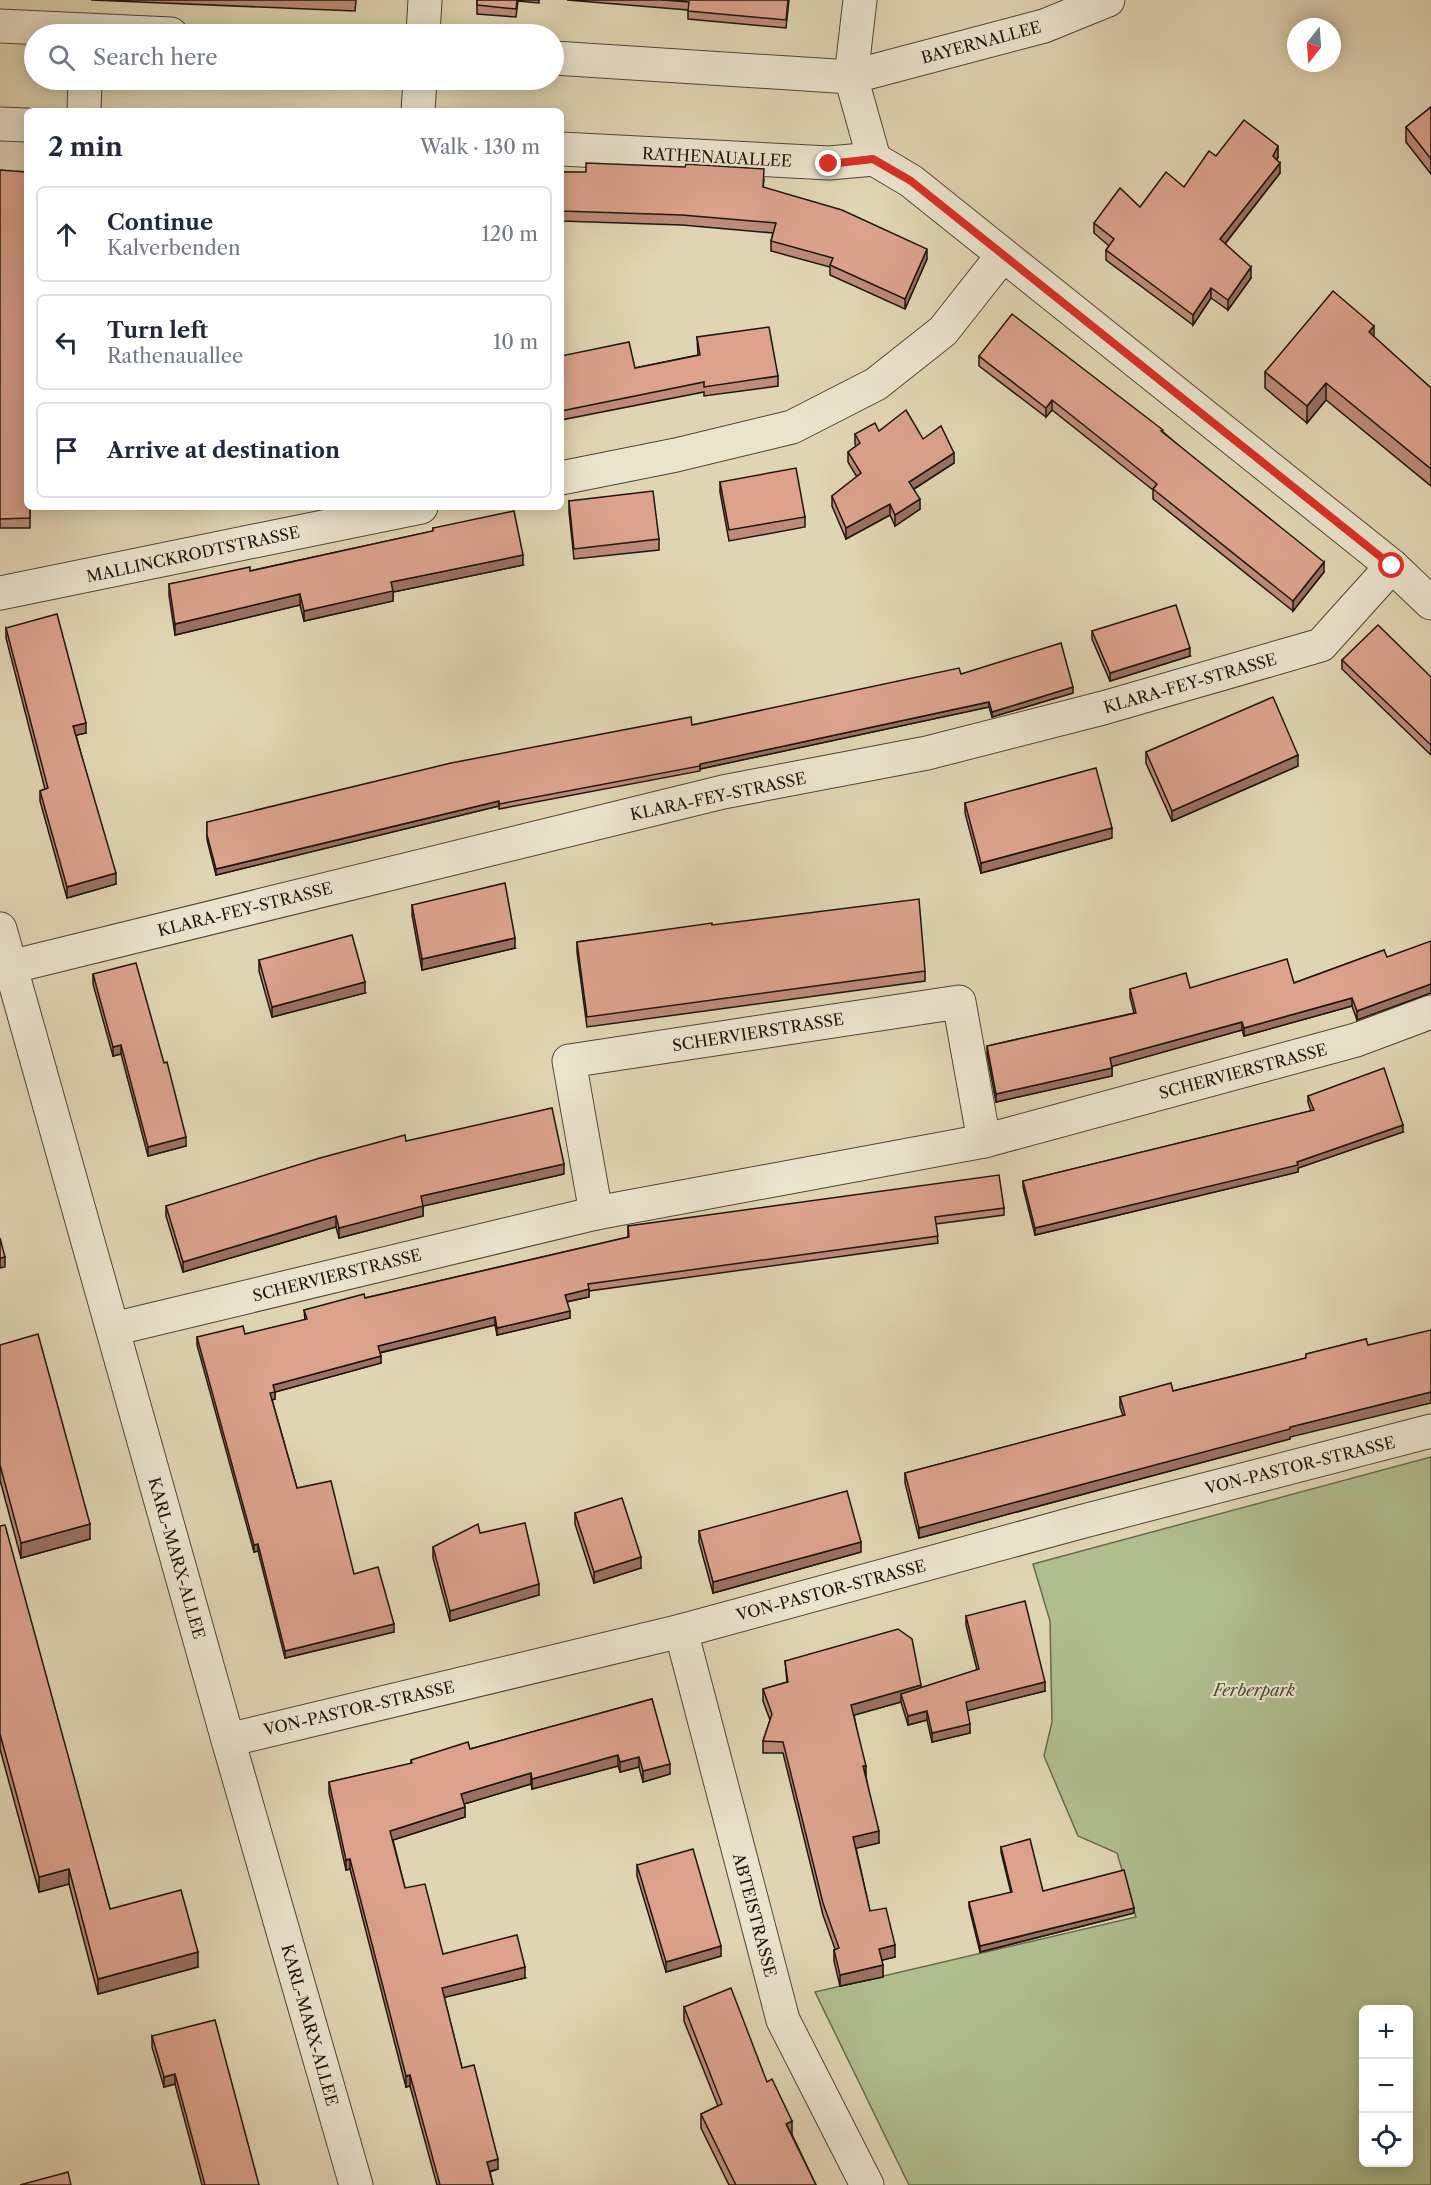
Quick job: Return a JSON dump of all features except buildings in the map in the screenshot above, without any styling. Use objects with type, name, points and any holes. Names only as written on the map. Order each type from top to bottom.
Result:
[{"type":"street","points":[[424,24],[425,0]]},
{"type":"street","points":[[860,0],[851,77],[873,159],[911,181],[1392,566],[1431,603]]},
{"type":"street","name":"BAYERNALLEE","points":[[851,77],[1044,26],[1108,0]]},
{"type":"street","points":[[0,26],[24,28]]},
{"type":"street","points":[[564,59],[851,77]]},
{"type":"street","points":[[84,108],[85,90]]},
{"type":"street","points":[[418,108],[419,90]]},
{"type":"street","points":[[0,124],[24,125]]},
{"type":"street","name":"RATHENAUALLEE","points":[[564,149],[829,164],[873,159]]},
{"type":"street","points":[[564,477],[675,455],[792,427],[876,384],[943,331],[1003,255]]},
{"type":"street","name":"MALLINCKRODTSTRASSE","points":[[0,593],[406,510]]},
{"type":"street","name":"KLARA-FEY-STRASSE","points":[[10,967],[711,795],[927,753],[1126,702],[1321,645],[1392,566]]},
{"type":"street","name":"KARL-MARX-ALLEE","points":[[0,930],[356,2185]]},
{"type":"street","name":"SCHERVIERSTRASSE","points":[[596,1213],[569,1061],[960,1002],[984,1141]]},
{"type":"street","name":"SCHERVIERSTRASSE","points":[[113,1329],[596,1213],[984,1141],[1356,1040],[1431,1012]]},
{"type":"street","name":"VON-PASTOR-STRASSE","points":[[228,1740],[681,1631],[1080,1522],[1431,1431]]},
{"type":"street","name":"ABTEISTRASSE","points":[[681,1631],[783,2020],[867,2185]]},
{"type":"green space","name":"Ferberpark","points":[[1431,1457],[1431,2185],[909,2185],[815,1992],[1136,1917],[1117,1853],[1078,1836],[1044,1756],[1052,1722],[1050,1621],[1033,1564]]},
{"type":"route","points":[[829,164],[873,159],[911,181],[1392,566]]}]
